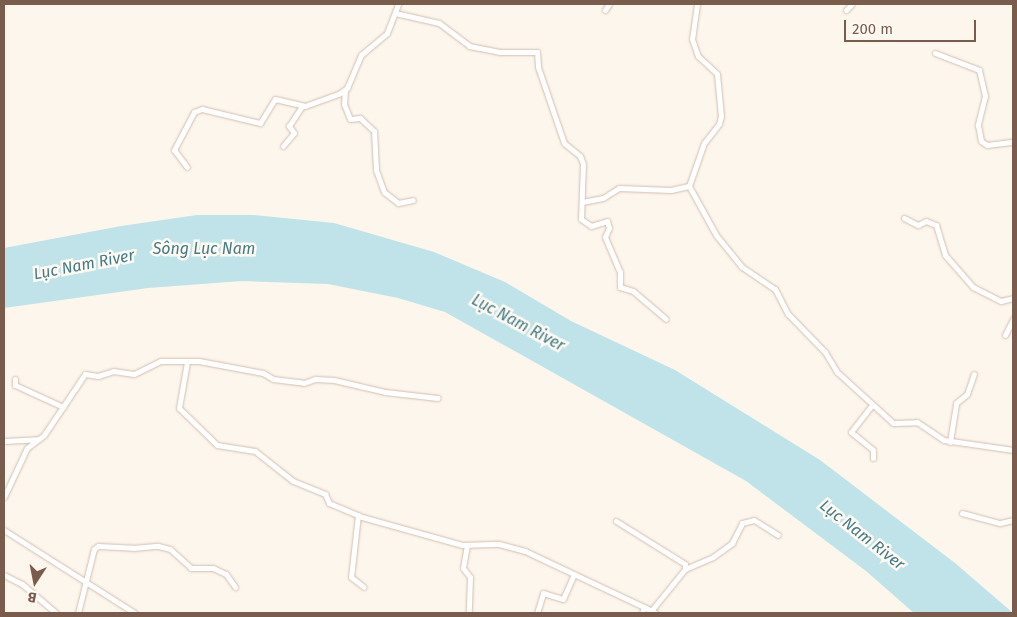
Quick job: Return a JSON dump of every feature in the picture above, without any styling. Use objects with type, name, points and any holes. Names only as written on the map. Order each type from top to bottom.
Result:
[{"type":"street","points":[[398,4],[387,33],[361,55],[345,90],[344,104],[350,119],[361,119],[374,131],[376,170],[384,192],[398,203],[413,200]]},
{"type":"street","points":[[605,10],[609,4]]},
{"type":"street","points":[[697,4],[692,38],[698,56],[714,69],[719,79],[721,116],[719,124],[704,143],[689,186],[718,238],[742,267],[775,288],[795,322],[825,352],[837,372],[893,423],[917,422],[933,434],[950,442],[1013,450]]},
{"type":"street","points":[[846,10],[852,4]]},
{"type":"street","points":[[396,13],[439,23],[469,46],[499,52],[537,52],[538,67],[564,144],[580,156],[583,164],[580,217],[583,222],[591,226],[604,221],[608,222],[605,238],[620,272],[620,287],[633,291],[666,319]]},
{"type":"street","points":[[935,53],[979,70],[985,96],[978,125],[981,142],[987,145],[1013,142]]},
{"type":"street","points":[[187,167],[174,150],[197,110],[260,123],[276,99],[302,106],[345,90]]},
{"type":"street","points":[[283,146],[294,133],[289,126],[302,106]]},
{"type":"street","points":[[582,202],[603,198],[618,188],[671,190],[689,186]]},
{"type":"street","points":[[904,218],[918,225],[926,221],[936,225],[945,255],[973,286],[1001,301],[1013,298]]},
{"type":"street","points":[[1005,335],[1013,319]]},
{"type":"street","points":[[4,497],[27,448],[38,440],[85,374],[98,376],[113,371],[134,374],[161,361],[187,362],[243,369],[273,379],[304,383],[314,379],[334,380],[385,392],[438,398]]},
{"type":"street","points":[[187,362],[179,408],[211,440],[222,447],[235,446],[255,451],[293,481],[325,494],[329,504],[358,515],[467,545],[512,547],[540,556],[643,610],[654,612],[685,569],[723,550],[746,521],[758,522],[778,535]]},
{"type":"street","points":[[950,442],[956,403],[967,394],[974,374]]},
{"type":"street","points":[[14,379],[15,385],[63,407]]},
{"type":"street","points":[[872,405],[851,432],[873,450],[873,458]]},
{"type":"street","points":[[4,441],[17,438],[38,440]]},
{"type":"street","points":[[962,513],[1000,523],[1013,520]]},
{"type":"street","points":[[358,515],[351,577],[364,587]]},
{"type":"street","points":[[616,522],[685,564],[685,569]]},
{"type":"street","points":[[4,530],[134,613]]},
{"type":"street","points":[[467,545],[463,568],[470,577],[469,613]]},
{"type":"street","points":[[78,613],[96,546],[158,546],[175,551],[191,568],[213,568],[226,574],[235,587]]},
{"type":"street","points":[[537,613],[543,593],[563,599],[574,574]]},
{"type":"street","points":[[4,575],[22,584],[56,613]]},
{"type":"water","name":"Sông Lục Nam","points":[[197,215],[253,215],[334,223],[434,252],[505,282],[571,321],[675,370],[820,460],[955,563],[1013,613],[914,613],[866,571],[746,481],[445,312],[398,298],[328,284],[242,281],[148,288],[4,308],[4,248],[121,226]]},
{"type":"water label","name":"Lục Nam River","points":[[84,265]]},
{"type":"water label","name":"Lục Nam River","points":[[518,323]]},
{"type":"water label","name":"Lục Nam River","points":[[862,535]]}]
